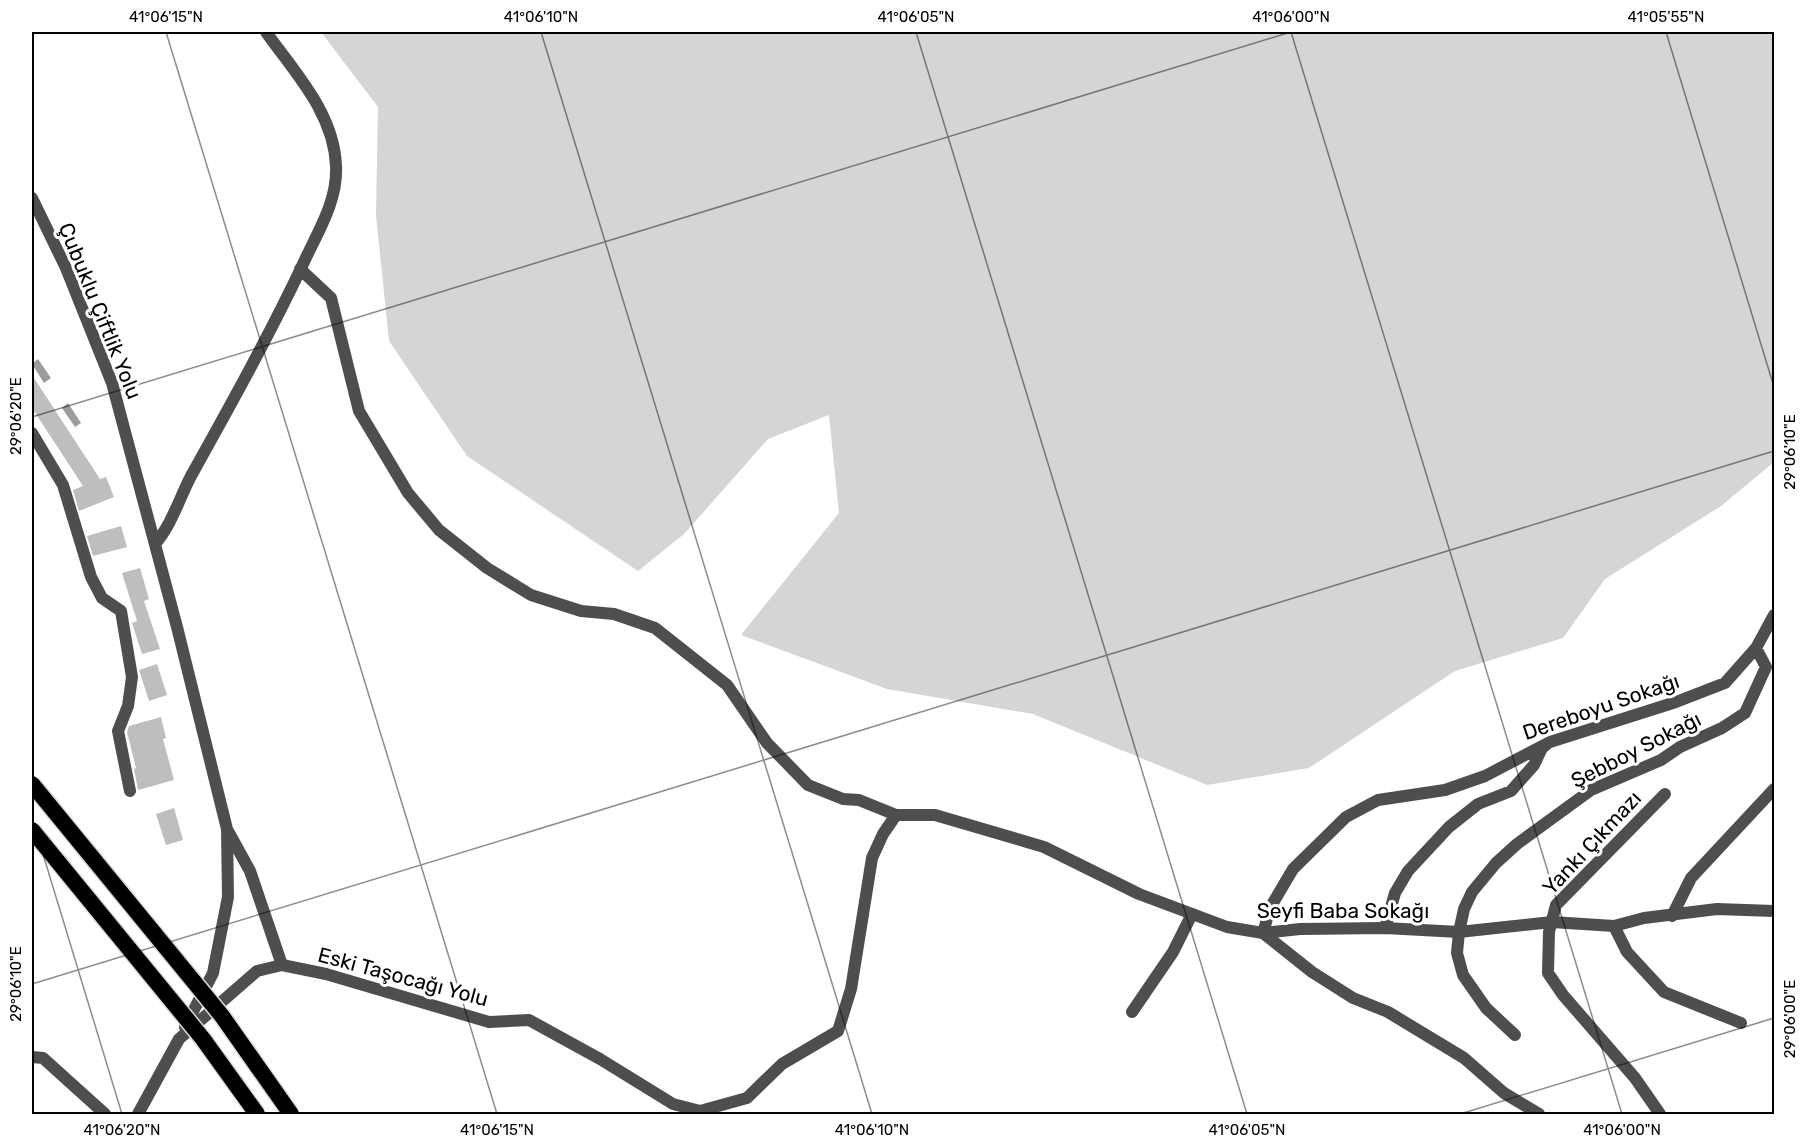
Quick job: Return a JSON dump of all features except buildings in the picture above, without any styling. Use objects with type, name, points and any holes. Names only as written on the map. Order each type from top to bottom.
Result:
[{"type":"highway","points":[[32,784],[222,1016],[291,1114]]},
{"type":"highway","points":[[32,830],[203,1039],[257,1114]]},
{"type":"street","points":[[155,544],[166,531],[185,488],[264,344],[332,201],[336,168],[335,148],[329,126],[319,106],[266,32]]},
{"type":"street","name":"Çubuklu Çiftlik Yolu","points":[[32,198],[66,268],[112,383],[227,829]]},
{"type":"street","points":[[300,269],[331,298],[359,411],[408,493],[439,530],[487,568],[531,595],[581,610],[614,614],[655,627],[727,685],[767,743],[808,785],[843,799],[859,800],[896,815]]},
{"type":"street","points":[[32,433],[63,485],[91,577],[102,598],[121,611],[132,677],[128,706],[118,731],[130,791]]},
{"type":"street","name":"Dereboyu Sokağı","points":[[1263,933],[1270,908],[1293,869],[1346,817],[1378,800],[1445,790],[1485,776],[1550,742],[1676,702],[1725,683],[1756,648],[1774,615]]},
{"type":"street","name":"Şebboy Sokağı","points":[[1459,932],[1464,909],[1472,892],[1496,863],[1517,844],[1591,790],[1660,760],[1680,747],[1722,728],[1745,713],[1766,666],[1756,648]]},
{"type":"street","points":[[1385,928],[1395,894],[1408,871],[1449,827],[1478,804],[1511,791],[1534,765],[1542,748],[1550,742]]},
{"type":"street","points":[[1672,916],[1691,878],[1774,789]]},
{"type":"street","name":"Yankı Çıkmazı","points":[[1660,1114],[1635,1078],[1563,995],[1548,973],[1549,932],[1556,905],[1665,794]]},
{"type":"street","name":"Seyfi Baba Sokağı","points":[[896,815],[935,815],[1044,847],[1139,894],[1227,927],[1263,933],[1300,929],[1385,928],[1459,932],[1552,922],[1614,926],[1644,918],[1716,909],[1774,911]]},
{"type":"street","name":"Eski Taşocağı Yolu","points":[[178,1039],[257,971],[282,965],[326,974],[489,1022],[529,1020],[600,1059],[673,1104],[700,1111],[747,1098],[782,1064],[838,1031],[851,989],[872,858],[883,834],[896,815]]},
{"type":"street","points":[[227,829],[250,871],[282,965]]},
{"type":"street","points":[[138,1114],[213,974],[228,897],[227,829]]},
{"type":"street","points":[[1132,1012],[1173,952],[1192,914]]},
{"type":"street","points":[[1614,926],[1627,952],[1664,992],[1741,1023]]},
{"type":"street","points":[[1459,932],[1457,953],[1463,975],[1486,1008],[1515,1035]]},
{"type":"street","points":[[1263,933],[1312,972],[1353,998],[1388,1012],[1464,1058],[1504,1093],[1539,1114]]},
{"type":"street","points":[[32,1057],[44,1058],[105,1114]]},
{"type":"shaded area","points":[[321,32],[1774,32],[1774,462],[1721,506],[1605,579],[1563,638],[1455,671],[1309,768],[1207,785],[1033,714],[887,689],[741,635],[839,513],[829,415],[768,439],[684,534],[638,571],[467,456],[389,341],[376,215],[378,107]]},
{"type":"shaded area","points":[[38,359],[51,378],[44,383],[32,364]]},
{"type":"shaded area","points":[[68,403],[81,423],[75,427],[62,408]]}]
